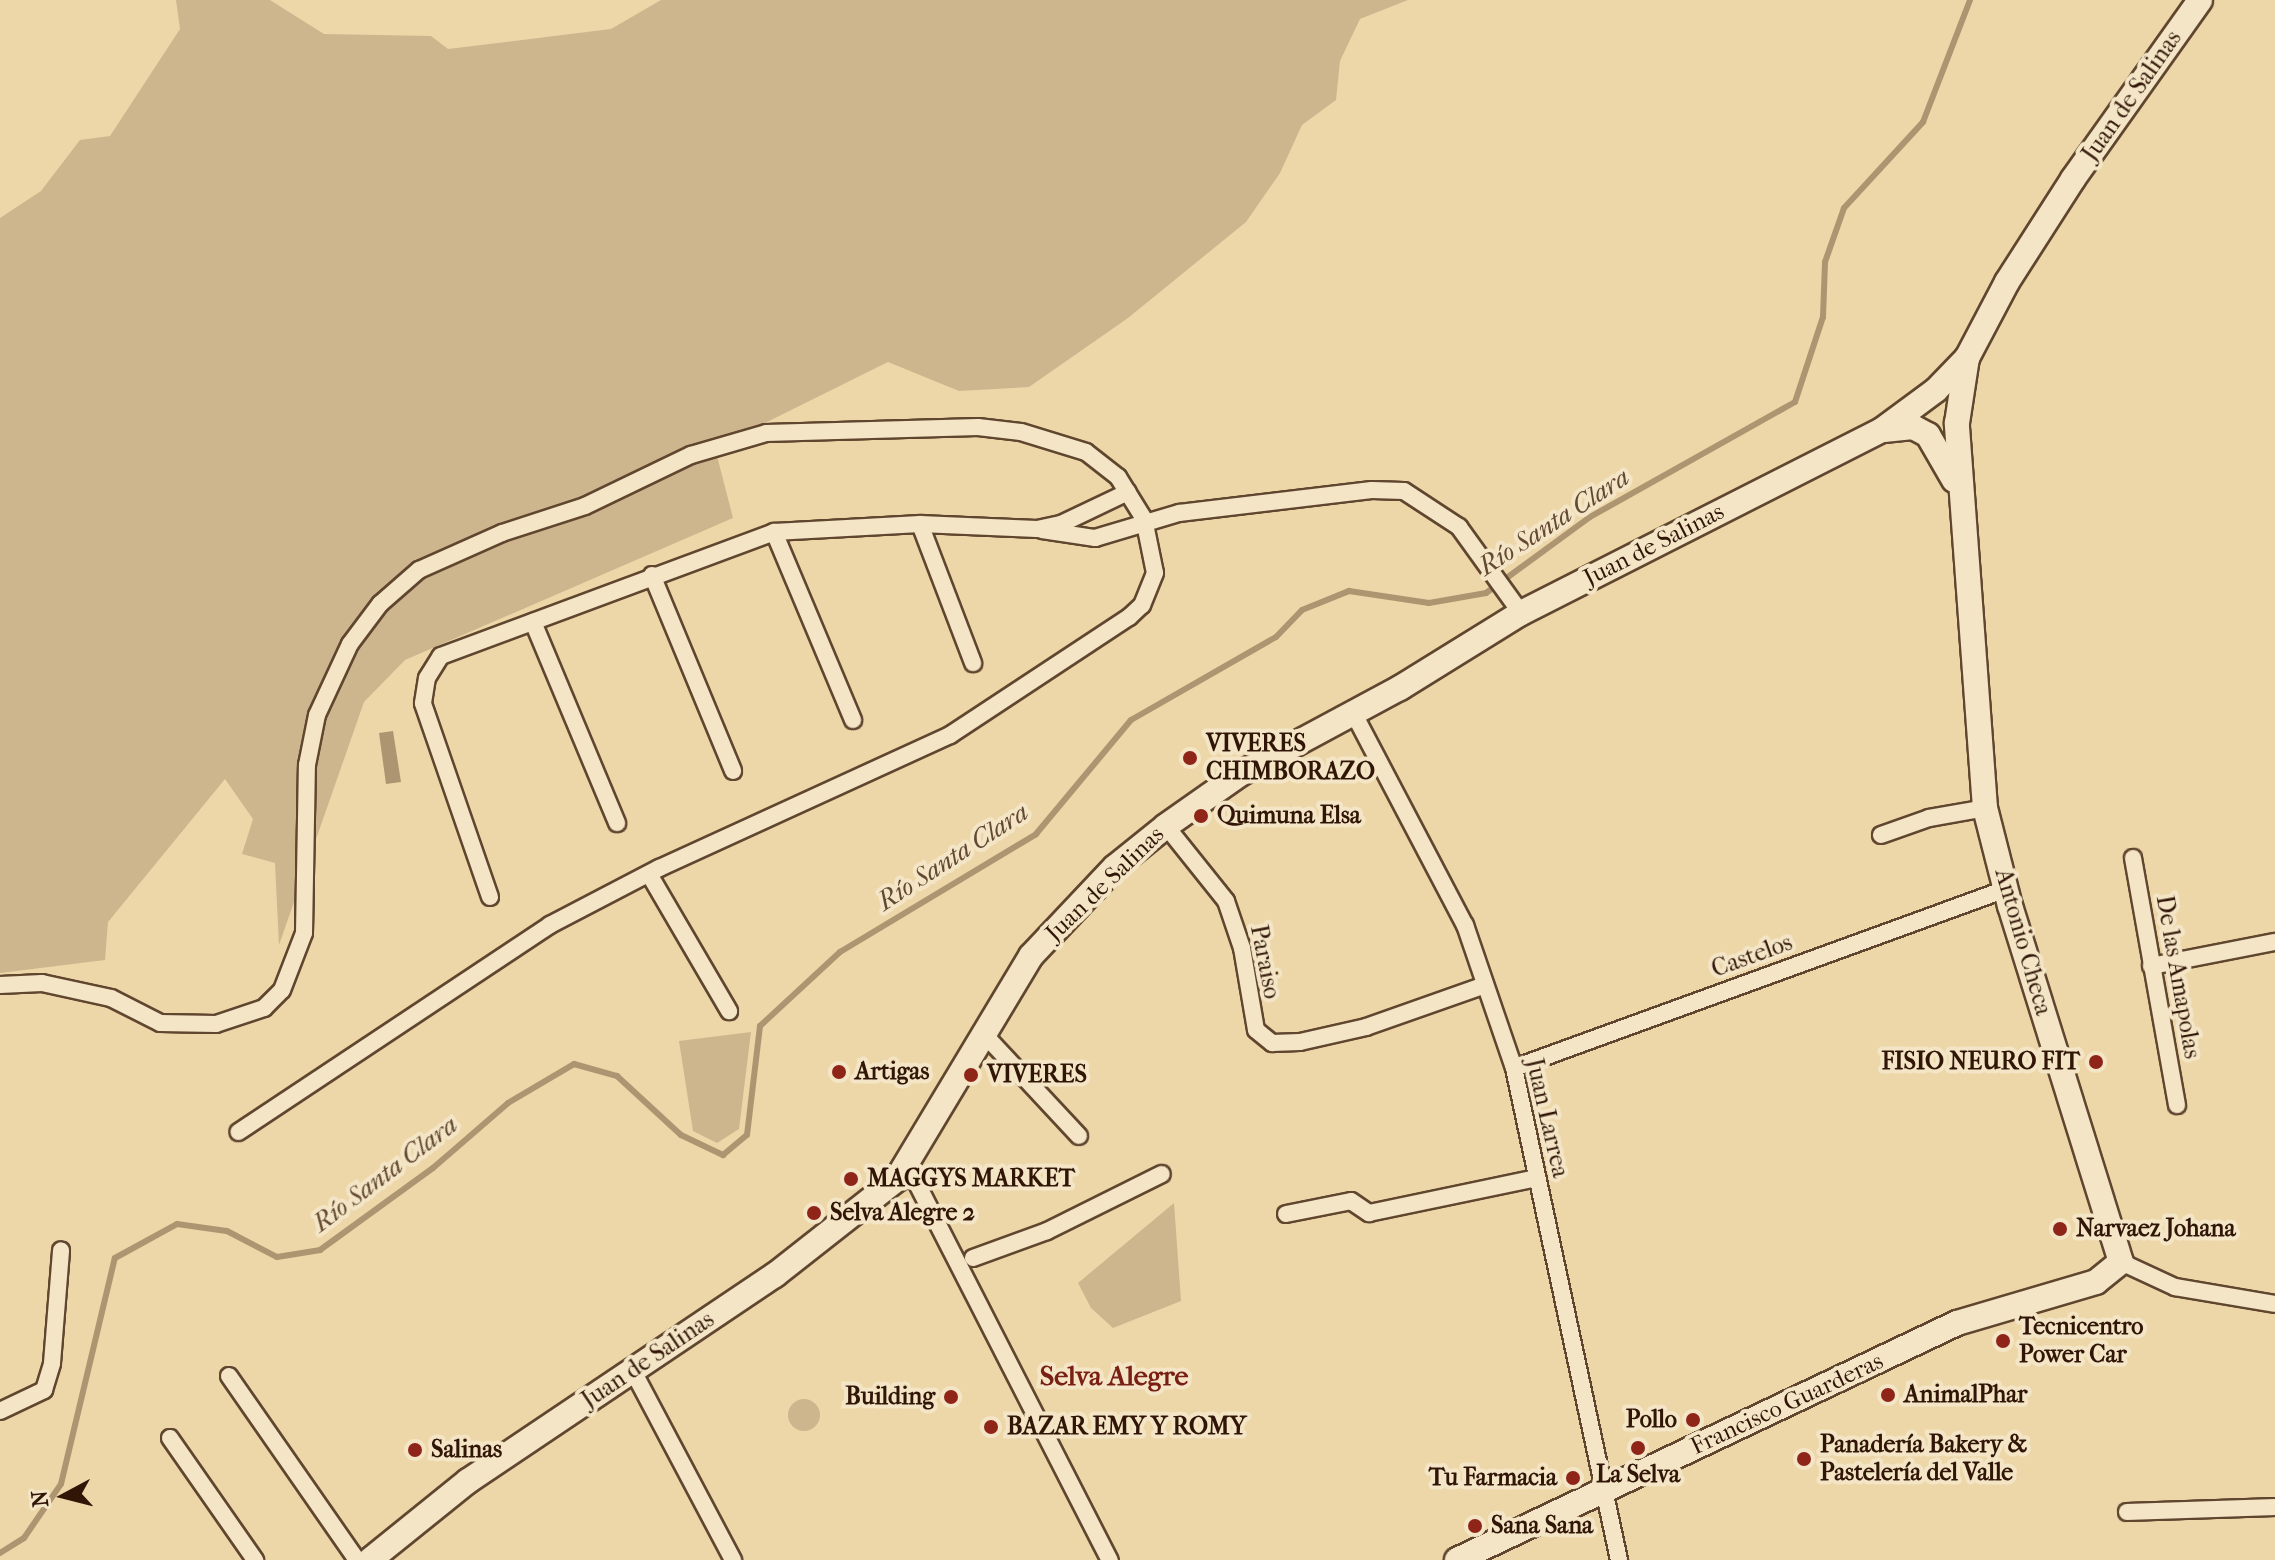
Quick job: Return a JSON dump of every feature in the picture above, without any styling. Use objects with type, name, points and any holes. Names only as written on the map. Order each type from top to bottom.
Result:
[{"type":"street","name":"Juan de Salinas","points":[[370,1560],[468,1481],[775,1275],[908,1166],[982,1032],[1031,956],[1066,916],[1166,826],[1240,774],[1521,613],[1882,430],[1936,390],[1967,358],[2007,282],[2073,179],[2200,0]]},
{"type":"street","name":"Juan de Salinas","points":[[1962,501],[1957,423],[1967,358]]},
{"type":"street","points":[[0,985],[42,983],[111,998],[160,1023],[216,1024],[264,1008],[282,990],[304,933],[310,744],[350,644],[380,604],[419,570],[502,533],[585,506],[691,455],[766,433],[978,427],[1021,432],[1086,452],[1118,477],[1144,519],[1155,573],[1142,605],[1129,617],[950,735],[649,874],[550,925],[238,1132]]},
{"type":"street","points":[[1882,430],[1913,427],[1928,435],[1950,468],[1962,501]]},
{"type":"street","points":[[490,897],[423,703],[427,678],[441,656],[774,532],[920,524],[1037,529],[1095,538],[1144,519],[1389,490],[1418,497],[1459,527],[1521,613]]},
{"type":"street","points":[[1037,529],[1061,524],[1128,492]]},
{"type":"street","name":"Antonio Checa","points":[[1962,501],[1985,808],[2006,889],[2121,1262]]},
{"type":"street","points":[[920,524],[973,663]]},
{"type":"street","points":[[774,532],[853,720]]},
{"type":"street","points":[[652,575],[733,771]]},
{"type":"street","points":[[533,622],[617,823]]},
{"type":"street","name":"Juan Larrea","points":[[1353,712],[1449,892],[1514,1068],[1601,1491],[1619,1560]]},
{"type":"street","points":[[1881,835],[1929,818],[1985,808]]},
{"type":"street","name":"Paraiso","points":[[1166,826],[1226,901],[1242,948],[1251,1016],[1256,1030],[1272,1043],[1300,1042],[1366,1027],[1485,985]]},
{"type":"street","name":"De las Amapolas","points":[[2133,858],[2177,1105]]},
{"type":"street","points":[[649,874],[729,1011]]},
{"type":"street","name":"Castelos","points":[[1514,1068],[2006,889]]},
{"type":"street","points":[[2151,966],[2275,942]]},
{"type":"street","points":[[982,1032],[1079,1136]]},
{"type":"street","points":[[908,1166],[1110,1560]]},
{"type":"street","points":[[973,1258],[1047,1231],[1162,1174]]},
{"type":"street","points":[[1286,1214],[1351,1201],[1369,1213],[1537,1178]]},
{"type":"street","points":[[0,1411],[44,1390],[52,1363],[61,1250]]},
{"type":"street","points":[[2121,1262],[2175,1287],[2275,1304]]},
{"type":"street","name":"Francisco Guarderas","points":[[1457,1560],[1957,1323],[2096,1282],[2121,1262]]},
{"type":"street","points":[[633,1371],[733,1560]]},
{"type":"street","points":[[229,1376],[357,1560]]},
{"type":"street","points":[[170,1438],[255,1560]]},
{"type":"street","points":[[2127,1512],[2275,1507]]},
{"type":"shaded area","points":[[176,0],[270,0],[324,34],[431,36],[448,49],[611,29],[661,0],[1408,0],[1360,19],[1340,61],[1336,100],[1302,125],[1280,173],[1246,222],[1128,318],[1029,387],[959,391],[888,362],[729,441],[716,452],[733,518],[405,660],[364,702],[279,945],[275,863],[242,854],[253,819],[225,779],[108,922],[105,960],[0,973],[0,218],[41,191],[80,140],[110,136],[180,29]]},
{"type":"shaded area","points":[[393,731],[401,782],[386,784],[379,733]]},
{"type":"shaded area","points":[[751,1032],[739,1129],[717,1143],[693,1131],[679,1041]]},
{"type":"shaded area","points":[[1174,1203],[1181,1301],[1113,1328],[1091,1308],[1078,1283]]},
{"type":"shaded area","points":[[804,1399],[815,1404],[820,1415],[815,1426],[804,1431],[793,1426],[788,1415],[793,1404]]},
{"type":"waterway","name":"Río Santa Clara","points":[[0,1553],[24,1538],[61,1484],[115,1258],[177,1224],[227,1231],[277,1257],[320,1250],[433,1168],[508,1103],[574,1064],[617,1076],[681,1135],[723,1155],[747,1135],[760,1026],[840,952],[1036,834],[1131,720],[1276,637],[1302,610],[1349,591],[1429,603],[1486,593],[1590,517],[1795,402],[1823,317],[1825,262],[1844,208],[1923,122],[1970,0]]},
{"type":"place","name":"VIVERES CHIMBORAZO","points":[[1190,758]]},
{"type":"place","name":"Quimuna Elsa","points":[[1201,816]]},
{"type":"place","name":"FISIO NEURO FIT","points":[[2096,1062]]},
{"type":"place","name":"Artigas","points":[[839,1072]]},
{"type":"place","name":"VIVERES","points":[[971,1075]]},
{"type":"place","name":"MAGGYS MARKET","points":[[851,1179]]},
{"type":"place","name":"Selva Alegre 2","points":[[814,1213]]},
{"type":"place","name":"Narvaez Johana","points":[[2060,1229]]},
{"type":"place","name":"Tecnicentro Power Car","points":[[2003,1341]]},
{"type":"place","name":"AnimalPhar","points":[[1888,1395]]},
{"type":"place","name":"Building","points":[[951,1397]]},
{"type":"place","name":"Pollo","points":[[1693,1420]]},
{"type":"place","name":"BAZAR EMY Y ROMY","points":[[991,1427]]},
{"type":"place","name":"La Selva","points":[[1638,1448]]},
{"type":"place","name":"Salinas","points":[[415,1450]]},
{"type":"place","name":"Panadería Bakery & Pastelería del Valle","points":[[1804,1459]]},
{"type":"place","name":"Tu Farmacia","points":[[1573,1478]]},
{"type":"place","name":"Sana Sana","points":[[1475,1526]]},
{"type":"district","name":"Selva Alegre","points":[[1114,1376]]}]
